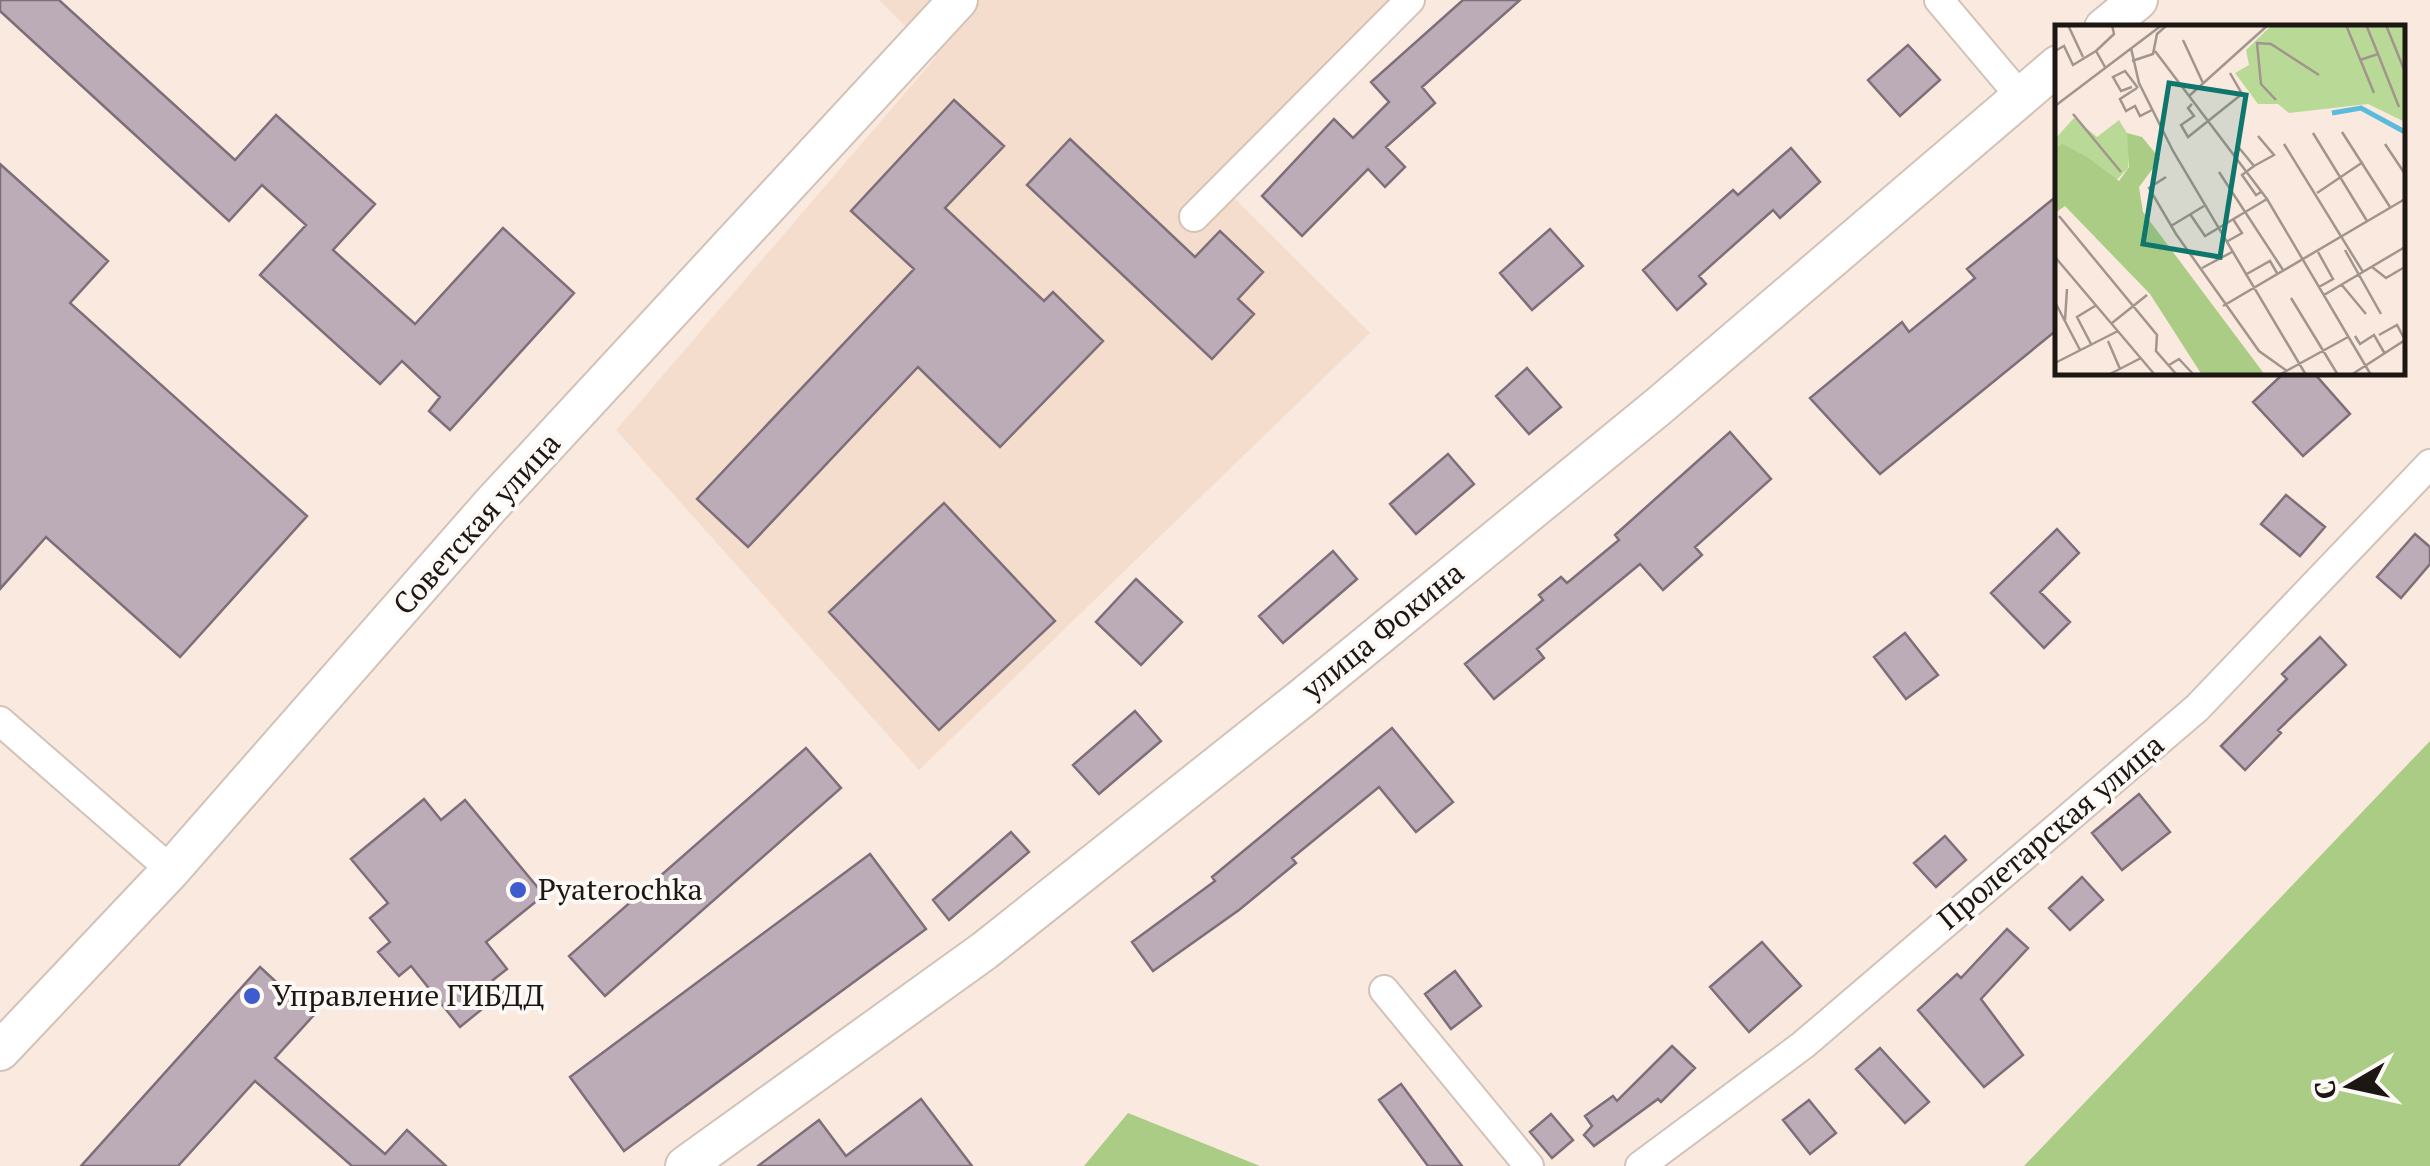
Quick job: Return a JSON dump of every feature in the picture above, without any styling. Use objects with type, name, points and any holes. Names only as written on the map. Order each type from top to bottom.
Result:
[{"type":"main road","name":"Советская улица","points":[[0,1051],[172,870],[491,505],[958,0]]},
{"type":"main road","points":[[2108,25],[2138,0]]},
{"type":"main road","name":"улица Фокина","points":[[685,1166],[984,950],[1300,699],[1659,406],[2055,68]]},
{"type":"street","points":[[1194,217],[1410,0]]},
{"type":"street","points":[[1940,0],[2020,96]]},
{"type":"street","name":"Пролетарская улица","points":[[1640,1166],[1803,1045],[2197,708],[2430,464]]},
{"type":"street","points":[[0,721],[172,870]]},
{"type":"street","points":[[1384,990],[1529,1166]]},
{"type":"shaded area","points":[[879,0],[1389,0],[1217,181],[1370,333],[919,770],[616,430],[936,57]]},
{"type":"green space","points":[[2430,741],[2430,1166],[2024,1166]]},
{"type":"green space","points":[[1128,1113],[1260,1166],[1084,1166]]},
{"type":"building","points":[[0,0],[59,0],[235,160],[276,115],[375,204],[333,250],[415,324],[503,228],[574,293],[450,430],[429,411],[440,397],[402,361],[380,384],[260,275],[306,225],[262,185],[229,221],[0,11]]},
{"type":"building","points":[[1463,0],[1520,0],[1422,87],[1435,103],[1386,147],[1405,167],[1385,187],[1368,169],[1302,236],[1262,196],[1334,119],[1353,138],[1389,102],[1371,82]]},
{"type":"building","points":[[1908,45],[1940,80],[1900,116],[1868,80]]},
{"type":"building","points":[[954,100],[1004,146],[945,208],[1044,301],[1053,292],[1103,341],[1000,447],[918,367],[748,547],[697,499],[914,269],[851,211]]},
{"type":"building","points":[[1070,139],[1195,257],[1220,231],[1263,272],[1238,299],[1254,314],[1212,359],[1027,185]]},
{"type":"building","points":[[1791,148],[1820,182],[1780,218],[1773,210],[1699,276],[1706,284],[1677,310],[1643,270],[1733,190],[1738,195]]},
{"type":"building","points":[[0,164],[108,261],[70,303],[307,516],[180,657],[46,537],[0,589]]},
{"type":"building","points":[[2055,197],[2055,331],[1880,474],[1810,398],[1902,322],[1909,332],[1975,278],[1967,269]]},
{"type":"building","points":[[1550,229],[1583,266],[1532,310],[1500,273]]},
{"type":"building","points":[[1527,368],[1561,407],[1529,434],[1496,396]]},
{"type":"building","points":[[2282,375],[2316,375],[2350,414],[2303,456],[2253,402]]},
{"type":"building","points":[[1730,432],[1771,479],[1695,547],[1702,555],[1663,590],[1640,564],[1537,649],[1544,658],[1494,699],[1465,664],[1543,600],[1539,595],[1561,577],[1567,583],[1619,540],[1615,535]]},
{"type":"building","points":[[1448,454],[1474,484],[1416,534],[1390,504]]},
{"type":"building","points":[[2286,495],[2325,527],[2300,556],[2261,524]]},
{"type":"building","points":[[944,503],[1055,621],[939,730],[829,612]]},
{"type":"building","points":[[2057,529],[2079,553],[2040,592],[2070,622],[2044,648],[1991,593]]},
{"type":"building","points":[[2415,534],[2430,547],[2430,564],[2401,598],[2377,577]]},
{"type":"building","points":[[1333,551],[1357,579],[1283,643],[1259,616]]},
{"type":"building","points":[[1136,579],[1182,622],[1141,665],[1096,622]]},
{"type":"building","points":[[1905,633],[1938,675],[1906,699],[1874,657]]},
{"type":"building","points":[[2320,637],[2346,665],[2278,730],[2281,733],[2245,770],[2221,746],[2287,679],[2282,674]]},
{"type":"building","points":[[1135,711],[1161,741],[1099,794],[1073,765]]},
{"type":"building","points":[[1392,728],[1453,802],[1416,832],[1379,787],[1292,858],[1296,863],[1239,910],[1153,971],[1132,942],[1215,881],[1212,877]]},
{"type":"building","points":[[806,748],[841,788],[605,996],[569,956]]},
{"type":"building","points":[[2139,794],[2170,832],[2122,870],[2092,833]]},
{"type":"building","points":[[424,799],[441,820],[465,800],[544,895],[486,942],[507,969],[493,980],[503,992],[460,1027],[411,966],[399,976],[378,952],[390,942],[370,918],[388,903],[351,859]]},
{"type":"building","points":[[1011,832],[1029,852],[949,920],[933,900]]},
{"type":"building","points":[[1945,836],[1966,860],[1936,887],[1914,863]]},
{"type":"building","points":[[870,854],[926,929],[624,1151],[570,1077]]},
{"type":"building","points":[[2082,877],[2103,900],[2070,930],[2049,908]]},
{"type":"building","points":[[2007,929],[2028,948],[1981,999],[2023,1055],[1984,1087],[1918,1010],[1957,974],[1961,978]]},
{"type":"building","points":[[1762,942],[1801,986],[1749,1032],[1710,987]]},
{"type":"building","points":[[260,967],[313,1016],[275,1058],[385,1154],[407,1130],[446,1166],[352,1166],[255,1081],[178,1166],[81,1166]]},
{"type":"building","points":[[1455,971],[1481,1006],[1451,1029],[1425,994]]},
{"type":"building","points":[[1672,1046],[1695,1068],[1661,1102],[1658,1099],[1594,1146],[1584,1135],[1592,1126],[1585,1116],[1613,1096],[1617,1101]]},
{"type":"building","points":[[1880,1048],[1929,1102],[1905,1123],[1856,1069]]},
{"type":"building","points":[[1401,1084],[1462,1166],[1428,1166],[1379,1100]]},
{"type":"building","points":[[921,1099],[972,1166],[758,1166],[819,1120],[846,1156]]},
{"type":"building","points":[[1809,1100],[1836,1133],[1810,1154],[1783,1120]]},
{"type":"building","points":[[1551,1114],[1573,1140],[1552,1158],[1530,1132]]},
{"type":"place","name":"Pyaterochka","points":[[518,890]]},
{"type":"place","name":"Управление ГИБДД","points":[[252,996]]}]
